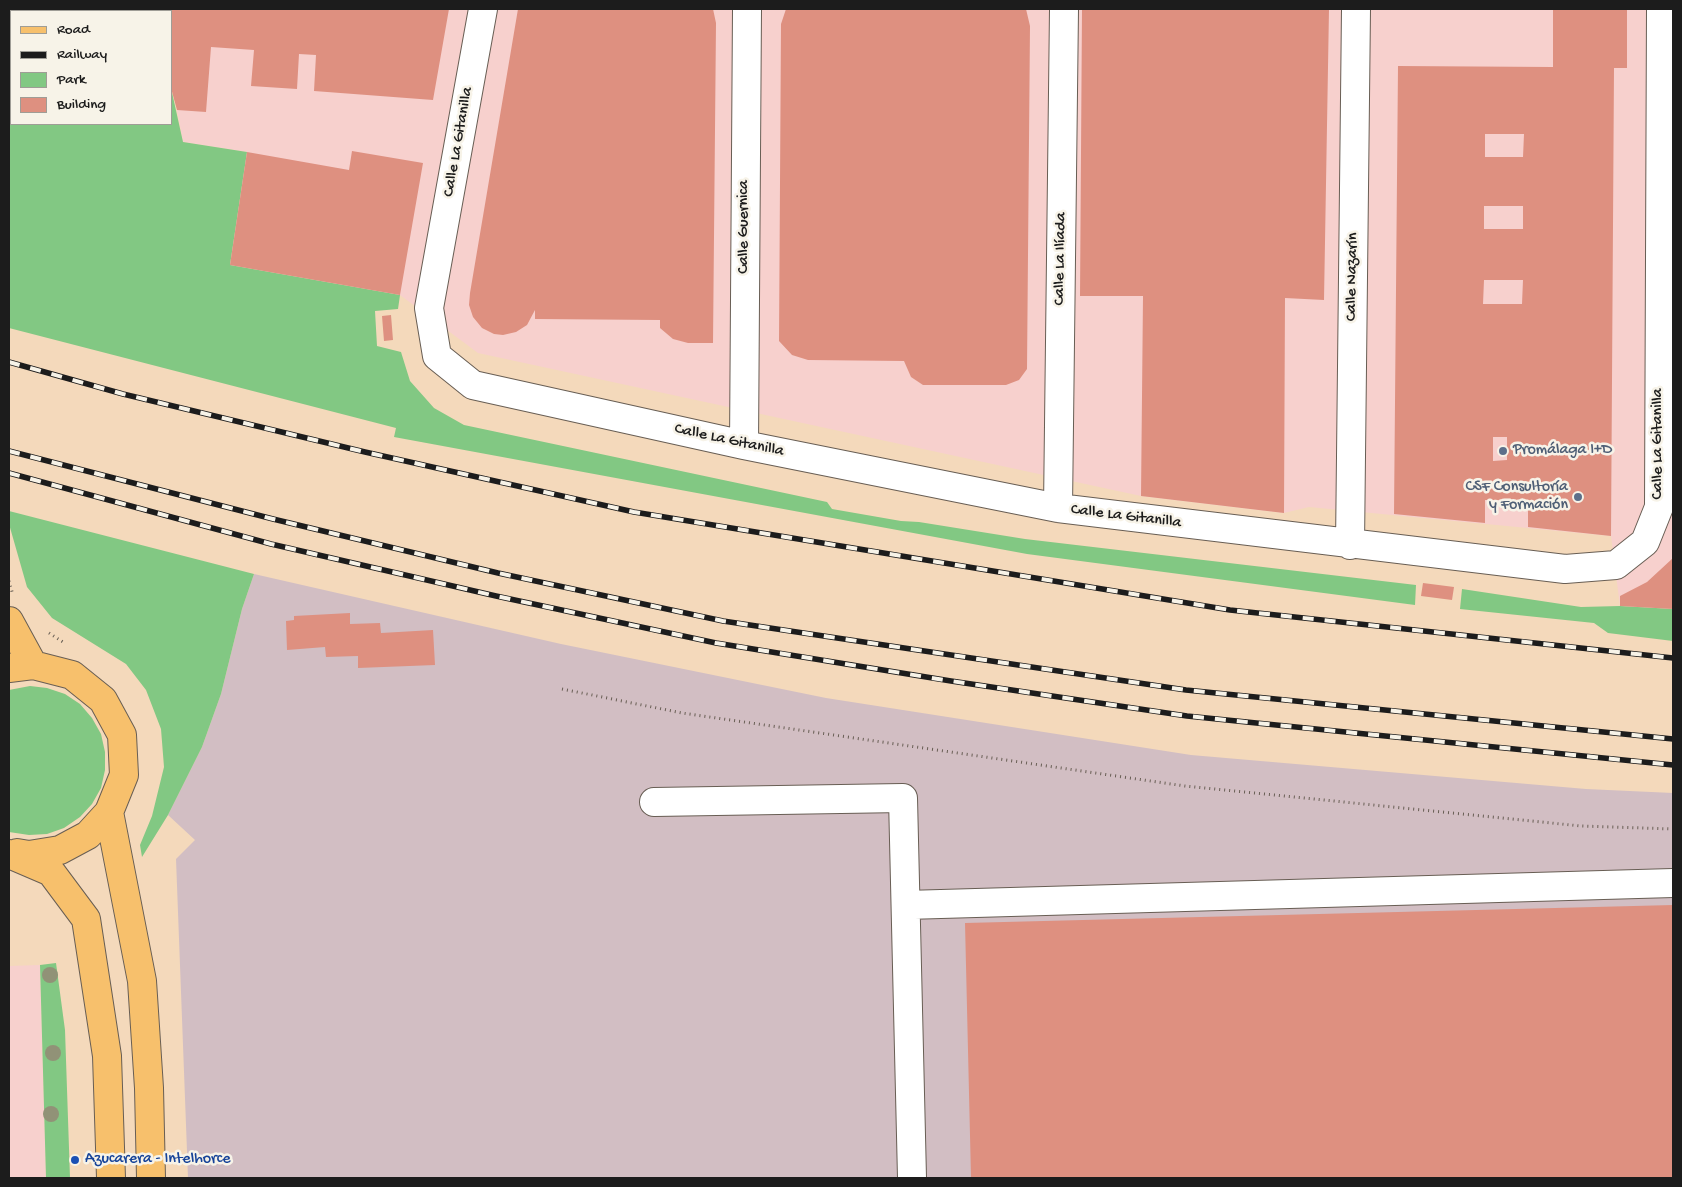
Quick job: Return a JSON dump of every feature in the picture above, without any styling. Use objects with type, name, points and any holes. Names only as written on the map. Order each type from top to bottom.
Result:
[{"type":"main road","points":[[9,621],[21,667],[72,675],[103,700],[122,735],[124,775],[109,812],[88,835],[60,850],[29,855],[9,853]]},
{"type":"main road","points":[[109,812],[142,981],[149,1088],[151,1178]]},
{"type":"main road","points":[[9,853],[51,872],[86,919],[107,1056],[111,1178]]},
{"type":"street","name":"Calle La Gitanilla","points":[[483,9],[429,308],[437,356],[473,385],[744,445],[1058,508],[1350,545],[1565,569],[1616,565],[1645,542],[1659,507],[1661,9]]},
{"type":"street","name":"Calle Guernica","points":[[744,445],[747,9]]},
{"type":"street","name":"Calle La Ilíada","points":[[1058,508],[1064,9]]},
{"type":"street","name":"Calle Nazarín","points":[[1350,545],[1356,9]]},
{"type":"street","points":[[654,802],[903,798],[912,1178]]},
{"type":"street","points":[[906,905],[1673,883]]},
{"type":"path","points":[[562,689],[682,713],[1185,786],[1580,826],[1673,828]]},
{"type":"shaded area","points":[[123,9],[1673,9],[1673,609],[1620,606],[1611,536],[1309,507],[1284,513],[1141,496],[478,353],[400,295],[230,265],[247,152],[183,142],[177,110],[172,10]]},
{"type":"shaded area","points":[[254,574],[561,644],[826,698],[1191,755],[1586,789],[1673,793],[1673,1178],[188,1178],[176,859],[195,840],[168,815],[202,747],[221,694],[242,609]]},
{"type":"shaded area","points":[[40,965],[46,1178],[9,1178],[9,966]]},
{"type":"green space","points":[[9,9],[123,9],[124,10],[10,10],[10,125],[172,125],[172,92],[183,142],[247,152],[230,265],[400,295],[398,309],[375,311],[377,346],[401,352],[410,381],[434,408],[464,425],[827,502],[832,509],[901,521],[919,522],[1025,539],[1416,585],[1415,605],[1027,554],[394,437],[396,428],[9,328]]},
{"type":"green space","points":[[9,511],[254,574],[242,609],[221,694],[202,747],[168,815],[142,857],[140,845],[152,816],[164,767],[161,729],[146,690],[126,664],[52,618],[27,587],[9,524]]},
{"type":"green space","points":[[1462,589],[1581,607],[1620,606],[1673,609],[1673,641],[1608,633],[1594,623],[1460,609]]},
{"type":"green space","points":[[30,686],[47,688],[65,694],[80,704],[92,718],[101,734],[105,752],[105,770],[101,788],[92,804],[80,817],[64,828],[47,834],[29,835],[9,832],[9,690]]},
{"type":"green space","points":[[56,963],[65,1030],[70,1178],[46,1178],[40,965]]},
{"type":"building","points":[[123,9],[449,9],[433,100],[314,91],[316,55],[299,54],[297,89],[251,86],[254,50],[211,47],[206,112],[177,110],[172,92],[172,10]]},
{"type":"building","points":[[518,9],[713,9],[716,23],[713,343],[688,343],[673,339],[660,328],[660,320],[535,319],[535,310],[527,325],[516,332],[503,335],[494,334],[482,328],[473,317],[469,305],[470,293]]},
{"type":"building","points":[[786,9],[1026,9],[1030,26],[1027,369],[1019,380],[1006,385],[923,385],[911,377],[904,361],[808,360],[792,355],[779,341],[781,24]]},
{"type":"building","points":[[1082,9],[1329,9],[1324,300],[1285,298],[1284,513],[1141,496],[1143,296],[1080,296]]},
{"type":"building","points":[[1553,9],[1627,9],[1627,68],[1614,68],[1611,536],[1528,527],[1528,500],[1485,500],[1485,523],[1394,514],[1398,66],[1553,67]],"holes":[[[1485,134],[1524,134],[1523,157],[1485,157]],[[1484,206],[1523,206],[1523,229],[1484,229]],[[1484,280],[1523,280],[1522,304],[1483,304]],[[1493,437],[1507,437],[1507,460],[1493,461]]]},
{"type":"building","points":[[352,151],[423,163],[400,295],[230,265],[247,152],[349,170]]},
{"type":"building","points":[[391,315],[393,340],[384,341],[382,316]]},
{"type":"building","points":[[1673,558],[1673,609],[1620,606],[1620,596],[1647,582]]},
{"type":"building","points":[[1423,583],[1454,587],[1452,600],[1421,596]]},
{"type":"building","points":[[350,613],[350,624],[380,623],[381,633],[433,630],[435,665],[358,668],[358,656],[326,657],[325,647],[287,650],[286,621],[294,620],[294,616]]},
{"type":"building","points":[[1673,905],[1673,1178],[971,1178],[965,923]]},
{"type":"railway","points":[[9,362],[123,394],[365,452],[634,512],[1230,610],[1673,658]]},
{"type":"railway","points":[[9,451],[273,519],[498,573],[723,621],[1186,690],[1673,739]]},
{"type":"railway","points":[[9,473],[271,544],[496,596],[716,643],[951,681],[1187,716],[1673,765]]},
{"type":"place","name":"Promálaga I+D","points":[[1503,451]]},
{"type":"place","name":"CSF Consultoría y Formación","points":[[1578,497]]},
{"type":"place","name":"Azucarera - Intelhorce","points":[[75,1160]]}]
